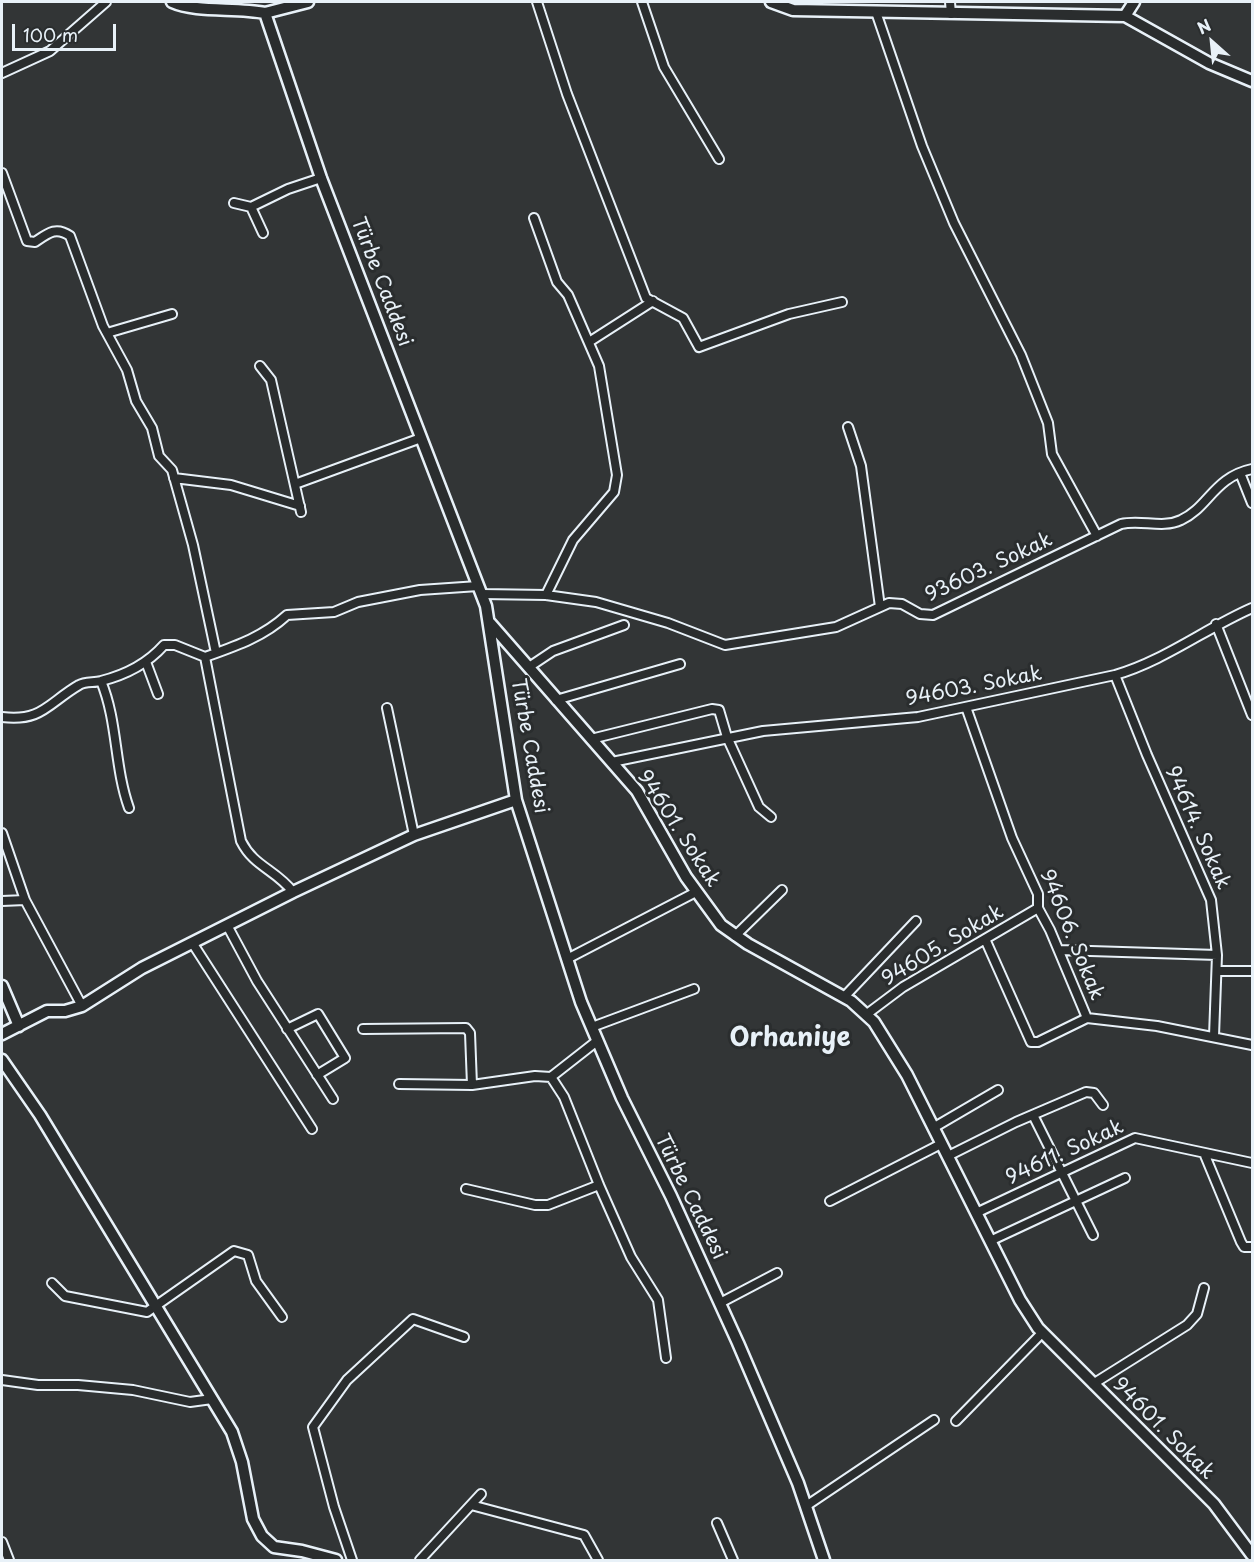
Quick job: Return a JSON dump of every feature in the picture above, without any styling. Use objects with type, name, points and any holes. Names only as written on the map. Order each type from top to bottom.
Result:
[{"type":"street","points":[[2,73],[50,51],[106,2]]},
{"type":"street","points":[[172,2],[191,8],[234,8],[265,13],[308,2]]},
{"type":"street","points":[[537,2],[567,94],[646,298],[683,318],[699,347],[789,314],[842,302]]},
{"type":"street","points":[[642,2],[664,67],[719,159]]},
{"type":"street","points":[[771,2],[793,10],[1125,16],[1209,63],[1252,81]]},
{"type":"street","points":[[950,2],[951,14]]},
{"type":"street","points":[[1125,16],[1134,2]]},
{"type":"street","points":[[876,12],[922,146],[954,223],[1021,355],[1048,423],[1052,454],[1097,536]]},
{"type":"street","name":"Türbe Caddesi","points":[[265,13],[321,178],[480,590],[490,623],[516,800],[567,959],[597,1041],[720,1303],[806,1506],[825,1560]]},
{"type":"street","points":[[2,173],[27,241],[35,242],[52,230],[63,230],[70,236],[107,333],[127,370],[136,401],[152,428],[159,456],[172,470],[193,545],[216,653]]},
{"type":"street","points":[[234,203],[251,207],[288,189],[321,178]]},
{"type":"street","points":[[251,207],[262,234]]},
{"type":"street","points":[[534,218],[557,282],[568,295],[599,366],[617,475],[614,492],[573,540],[546,595]]},
{"type":"street","points":[[589,342],[653,301]]},
{"type":"street","points":[[107,333],[172,314]]},
{"type":"street","points":[[174,478],[231,485],[300,509],[271,380],[260,366]]},
{"type":"street","points":[[848,427],[861,466],[880,607]]},
{"type":"street","points":[[295,484],[421,438]]},
{"type":"street","name":"93603. Sokak","points":[[205,657],[271,630],[287,615],[334,612],[369,600],[420,590],[480,590],[546,595],[610,606],[668,623],[725,645],[836,627],[896,602],[926,616],[945,611],[1032,565],[1130,522],[1164,524],[1180,520],[1224,481],[1240,472],[1252,469]]},
{"type":"street","points":[[1240,472],[1252,503]]},
{"type":"street","name":"94603. Sokak","points":[[612,762],[727,737],[793,727],[909,718],[1115,675],[1142,666],[1216,624],[1252,608]]},
{"type":"street","name":"94601. Sokak","points":[[490,623],[643,799],[696,892],[721,925],[735,936],[844,997],[867,1014],[908,1076],[940,1144],[1027,1313],[1042,1334],[1223,1514],[1252,1555]]},
{"type":"street","points":[[1216,624],[1252,715]]},
{"type":"street","points":[[529,667],[553,651],[624,625]]},
{"type":"street","points":[[2,717],[21,720],[40,714],[81,684],[101,681],[146,662],[164,645],[175,645],[205,657],[241,841],[249,857],[282,878],[293,892]]},
{"type":"street","points":[[146,662],[158,694]]},
{"type":"street","points":[[556,700],[680,664]]},
{"type":"street","name":"94614. Sokak","points":[[1115,675],[1147,755],[1209,892],[1214,912],[1218,971],[1214,1036]]},
{"type":"street","points":[[101,681],[111,705],[123,791],[129,808]]},
{"type":"street","name":"94606. Sokak","points":[[966,707],[1012,838],[1038,894],[1038,908],[1059,950],[1087,1018],[1214,1036],[1252,1045]]},
{"type":"street","points":[[387,708],[414,835]]},
{"type":"street","points":[[591,739],[716,709],[721,712],[727,737],[761,811],[771,817]]},
{"type":"street","points":[[2,1034],[47,1011],[64,1011],[82,1006],[142,968],[228,927],[293,892],[414,835],[516,800]]},
{"type":"street","points":[[2,833],[25,900],[82,1006]]},
{"type":"street","points":[[735,936],[782,890]]},
{"type":"street","points":[[567,959],[696,892]]},
{"type":"street","points":[[2,901],[25,900]]},
{"type":"street","name":"94605. Sokak","points":[[867,1014],[895,992],[1038,908]]},
{"type":"street","points":[[844,997],[916,921]]},
{"type":"street","points":[[228,927],[257,981],[333,1099]]},
{"type":"street","points":[[985,939],[1031,1042],[1038,1042],[1087,1018]]},
{"type":"street","points":[[193,944],[312,1129]]},
{"type":"street","points":[[1059,950],[1217,955]]},
{"type":"street","points":[[1218,971],[1252,971]]},
{"type":"street","points":[[2,986],[19,1026]]},
{"type":"street","points":[[592,1028],[694,989]]},
{"type":"street","points":[[287,1029],[318,1014],[324,1023],[345,1058],[316,1075]]},
{"type":"street","points":[[363,1029],[466,1028],[470,1034],[472,1085]]},
{"type":"street","points":[[399,1084],[472,1085],[535,1076],[551,1077],[597,1041]]},
{"type":"street","points":[[2,1060],[40,1115],[232,1432],[242,1462],[253,1519],[262,1536],[274,1547],[302,1551],[336,1560]]},
{"type":"street","points":[[551,1077],[564,1096],[599,1185],[631,1257],[658,1300],[666,1358]]},
{"type":"street","points":[[933,1128],[998,1090]]},
{"type":"street","points":[[948,1156],[1086,1092],[1094,1093],[1102,1105]]},
{"type":"street","points":[[1033,1115],[1093,1235]]},
{"type":"street","name":"94611. Sokak","points":[[976,1213],[1135,1138],[1252,1163]]},
{"type":"street","points":[[830,1201],[940,1144]]},
{"type":"street","points":[[1204,1153],[1241,1242],[1244,1247],[1252,1248]]},
{"type":"street","points":[[990,1241],[1125,1178]]},
{"type":"street","points":[[466,1189],[548,1205],[599,1185]]},
{"type":"street","points":[[52,1283],[65,1296],[147,1312],[234,1251],[248,1255],[256,1281],[282,1317]]},
{"type":"street","points":[[720,1303],[777,1273]]},
{"type":"street","points":[[1093,1384],[1187,1326],[1197,1314],[1204,1288]]},
{"type":"street","points":[[352,1560],[334,1507],[314,1426],[347,1380],[413,1319],[464,1337]]},
{"type":"street","points":[[956,1421],[1042,1334]]},
{"type":"street","points":[[2,1380],[38,1385],[78,1384],[133,1390],[190,1402],[212,1399]]},
{"type":"street","points":[[806,1506],[934,1420]]},
{"type":"street","points":[[420,1560],[481,1494]]},
{"type":"street","points":[[471,1505],[584,1535],[598,1560]]},
{"type":"street","points":[[717,1523],[733,1560]]},
{"type":"street","points":[[2,1542],[9,1560]]},
{"type":"district","name":"Orhaniye","points":[[790,1039]]}]
